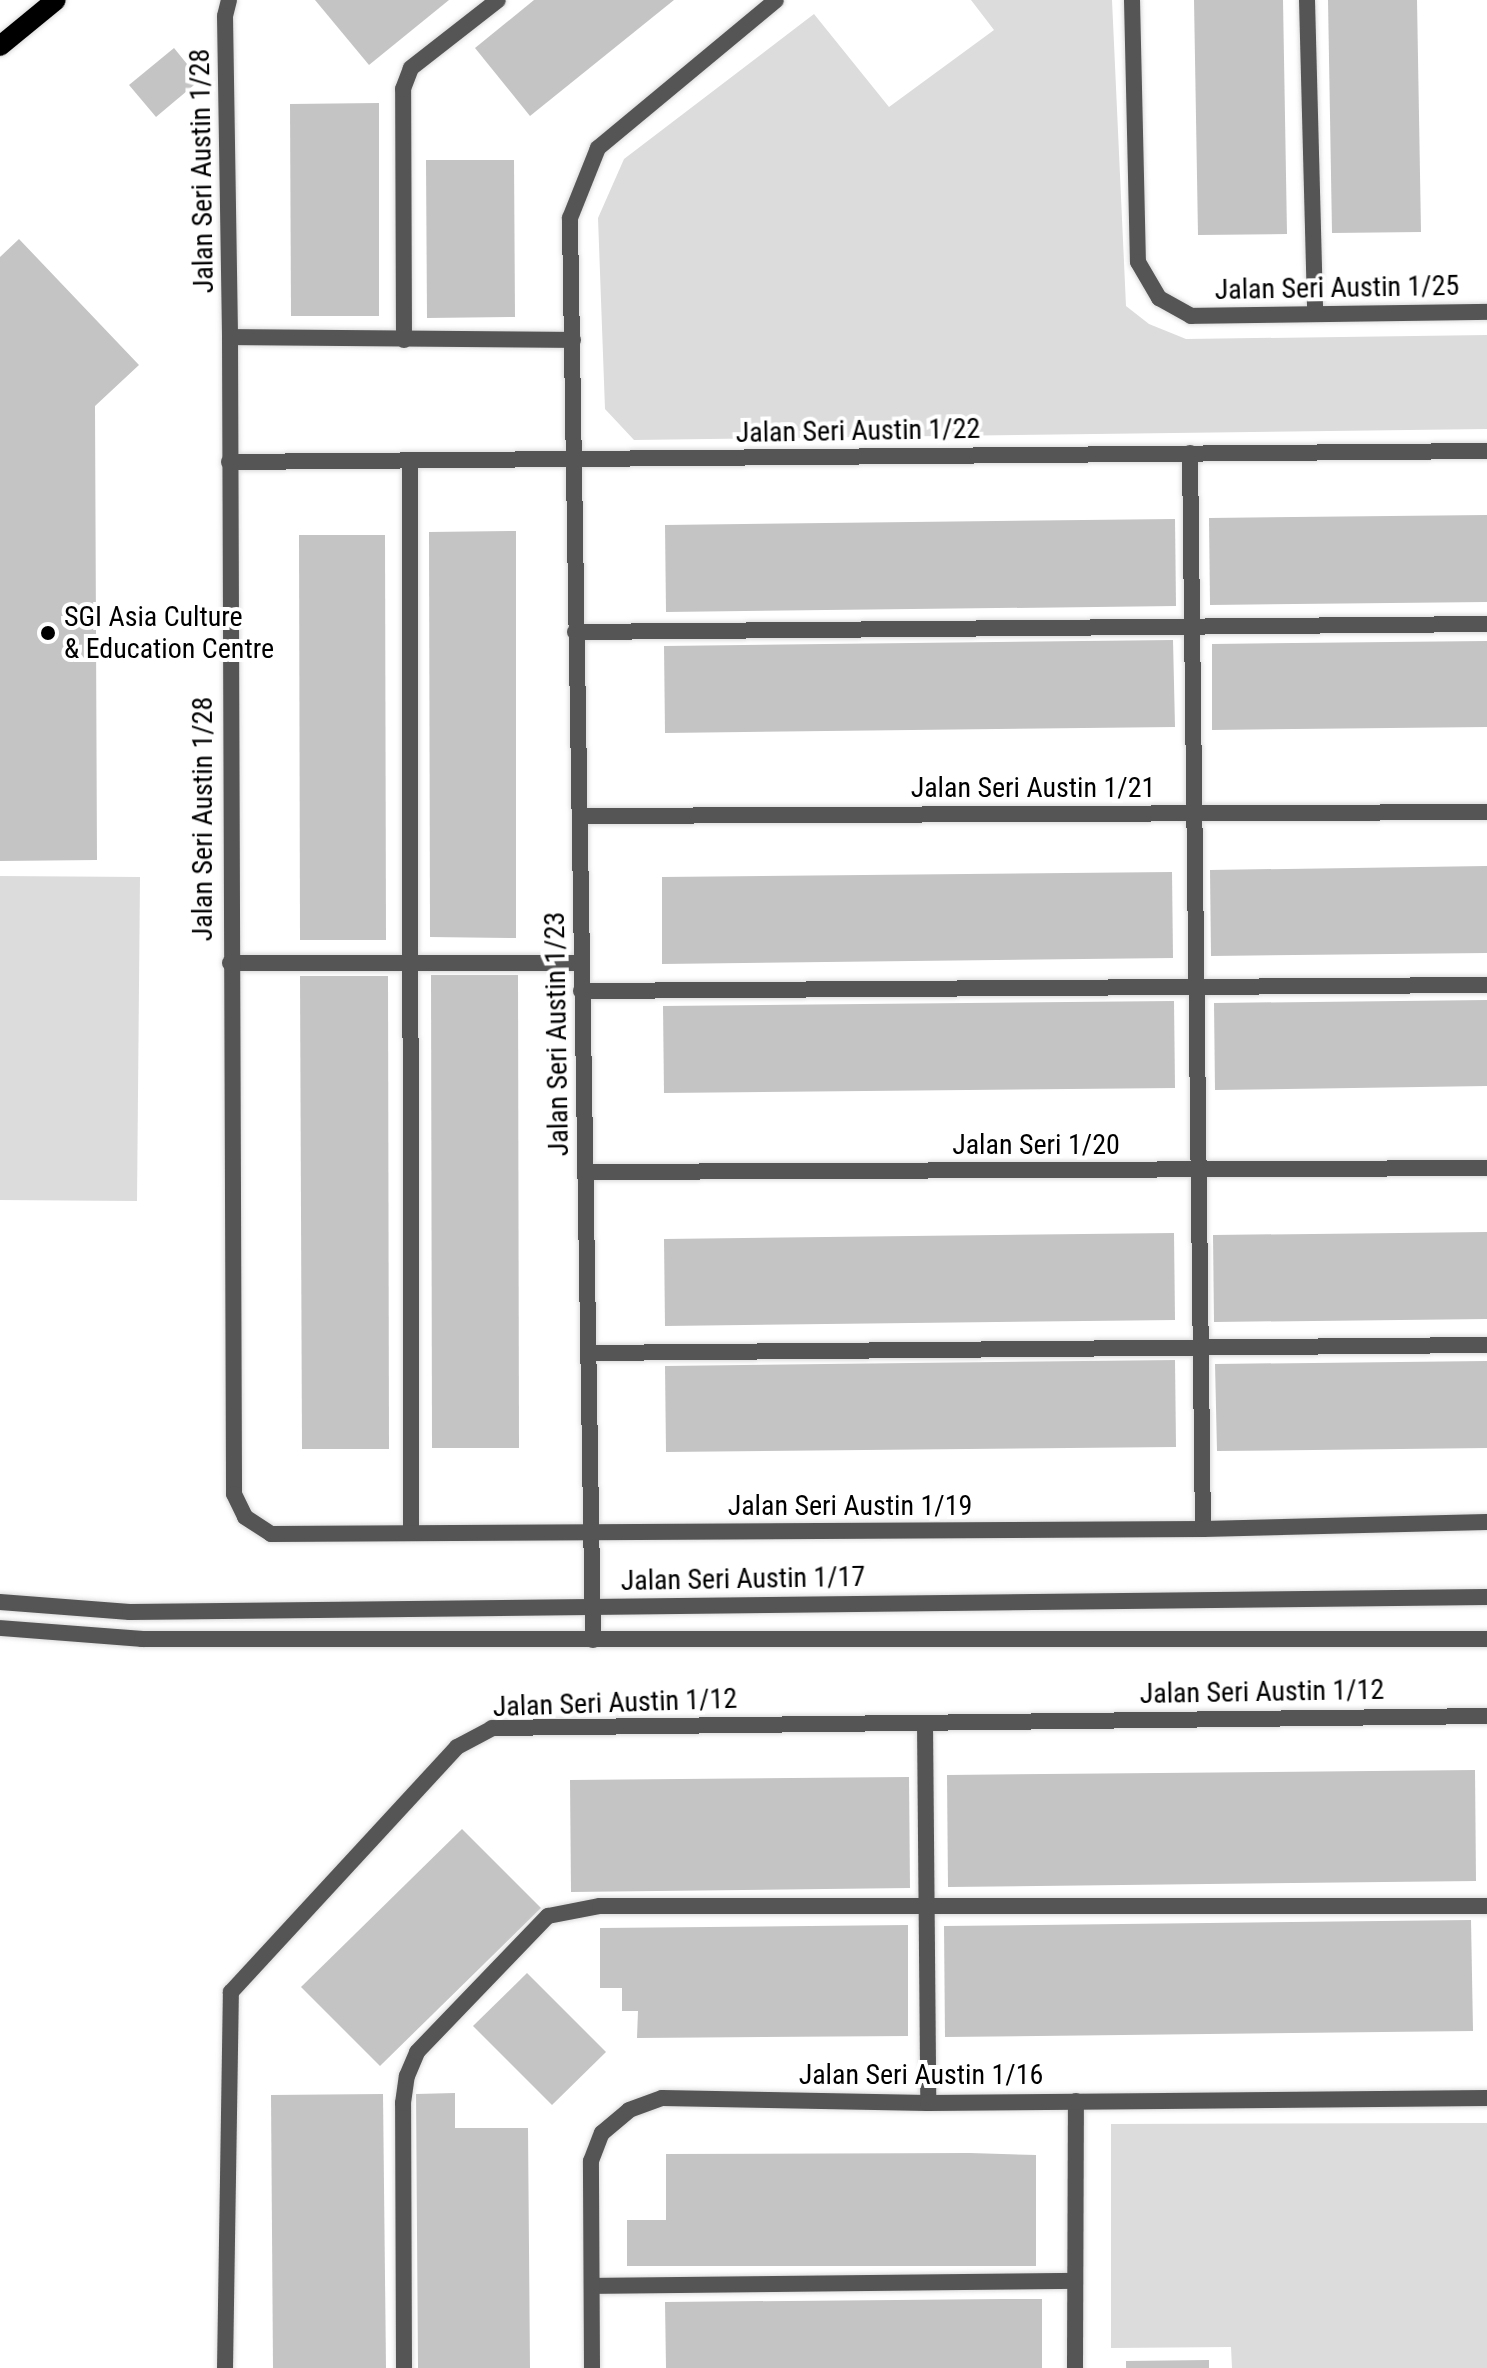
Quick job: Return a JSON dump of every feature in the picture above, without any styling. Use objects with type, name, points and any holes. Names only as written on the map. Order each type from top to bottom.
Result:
[{"type":"main road","points":[[0,46],[56,0]]},
{"type":"street","name":"Jalan Seri Austin 1/28","points":[[229,0],[225,16],[230,337],[234,1494]]},
{"type":"street","points":[[404,340],[403,89],[411,68],[498,0]]},
{"type":"street","name":"Jalan Seri Austin 1/23","points":[[593,1640],[570,218],[598,148],[776,0]]},
{"type":"street","name":"Jalan Seri Austin 1/25","points":[[1132,0],[1138,262],[1159,298],[1191,316],[1487,312]]},
{"type":"street","points":[[1307,0],[1315,314]]},
{"type":"street","points":[[230,337],[573,340]]},
{"type":"street","name":"Jalan Seri Austin 1/22","points":[[229,462],[1487,451]]},
{"type":"street","points":[[1190,453],[1203,1529]]},
{"type":"street","points":[[410,461],[411,1533]]},
{"type":"street","points":[[575,632],[1487,624]]},
{"type":"street","name":"Jalan Seri Austin 1/21","points":[[580,816],[1487,812]]},
{"type":"street","points":[[230,963],[582,963]]},
{"type":"street","points":[[581,991],[1487,985]]},
{"type":"street","name":"Jalan Seri 1/20","points":[[586,1172],[1487,1168]]},
{"type":"street","points":[[589,1353],[1487,1345]]},
{"type":"street","name":"Jalan Seri Austin 1/19","points":[[234,1494],[245,1517],[271,1534],[1203,1529],[1487,1522]]},
{"type":"street","name":"Jalan Seri Austin 1/17","points":[[0,1602],[130,1612],[1487,1597]]},
{"type":"street","name":"Jalan Seri Austin 1/17","points":[[0,1628],[142,1639],[1487,1639]]},
{"type":"street","name":"Jalan Seri Austin 1/12","points":[[225,2368],[231,1992],[457,1747],[492,1728],[1487,1716]]},
{"type":"street","points":[[925,1723],[929,1907],[928,2103]]},
{"type":"street","points":[[404,2368],[403,2103],[407,2076],[417,2052],[548,1916],[600,1906],[1487,1906]]},
{"type":"street","name":"Jalan Seri Austin 1/16","points":[[592,2368],[591,2161],[602,2133],[629,2110],[662,2098],[928,2103],[1487,2098]]},
{"type":"street","points":[[1075,2368],[1076,2101]]},
{"type":"street","points":[[592,2286],[1075,2281]]},
{"type":"shaded area","points":[[971,0],[1112,0],[1126,306],[1149,324],[1186,339],[1487,335],[1487,429],[634,440],[605,409],[598,218],[624,159],[814,14],[889,107],[994,30]]},
{"type":"shaded area","points":[[0,876],[140,877],[137,1201],[0,1200]]},
{"type":"shaded area","points":[[1487,2123],[1487,2368],[1232,2368],[1231,2347],[1111,2348],[1111,2124]]},
{"type":"building","points":[[315,0],[449,0],[369,65]]},
{"type":"building","points":[[534,0],[674,0],[530,116],[475,48]]},
{"type":"building","points":[[1194,0],[1283,0],[1287,234],[1198,235]]},
{"type":"building","points":[[1328,0],[1417,0],[1421,232],[1332,233]]},
{"type":"building","points":[[174,48],[200,80],[156,117],[129,85]]},
{"type":"building","points":[[379,103],[379,316],[291,316],[290,104]]},
{"type":"building","points":[[426,160],[514,160],[515,317],[427,318]]},
{"type":"building","name":"SGI Asia Culture & Education Centre","points":[[19,239],[139,365],[95,406],[97,860],[0,861],[0,257]]},
{"type":"building","points":[[1487,515],[1487,602],[1210,605],[1209,518]]},
{"type":"building","points":[[1175,519],[1176,606],[666,612],[665,525]]},
{"type":"building","points":[[516,531],[516,938],[430,937],[429,532]]},
{"type":"building","points":[[299,535],[385,535],[386,940],[300,940]]},
{"type":"building","points":[[1173,640],[1175,727],[665,733],[664,646]]},
{"type":"building","points":[[1487,641],[1487,727],[1212,730],[1212,644]]},
{"type":"building","points":[[1487,866],[1487,953],[1211,956],[1210,870]]},
{"type":"building","points":[[1172,872],[1173,958],[662,964],[662,877]]},
{"type":"building","points":[[431,975],[518,975],[519,1448],[432,1448]]},
{"type":"building","points":[[300,976],[388,976],[389,1449],[302,1449]]},
{"type":"building","points":[[1487,1000],[1487,1086],[1215,1090],[1214,1003]]},
{"type":"building","points":[[1174,1001],[1175,1088],[664,1093],[663,1006]]},
{"type":"building","points":[[1487,1232],[1487,1319],[1214,1322],[1213,1235]]},
{"type":"building","points":[[1174,1233],[1175,1320],[665,1326],[664,1239]]},
{"type":"building","points":[[1175,1360],[1176,1447],[666,1452],[665,1366]]},
{"type":"building","points":[[1487,1361],[1487,1448],[1217,1451],[1215,1364]]},
{"type":"building","points":[[1475,1770],[1476,1881],[948,1887],[947,1775]]},
{"type":"building","points":[[909,1777],[910,1888],[571,1892],[570,1780]]},
{"type":"building","points":[[462,1829],[541,1908],[380,2066],[301,1987]]},
{"type":"building","points":[[1471,1920],[1473,2031],[945,2037],[944,1926]]},
{"type":"building","points":[[908,1925],[908,2036],[637,2038],[638,2011],[622,2011],[622,1988],[600,1988],[600,1928]]},
{"type":"building","points":[[527,1973],[606,2052],[552,2105],[473,2026]]},
{"type":"building","points":[[455,2093],[455,2128],[528,2128],[530,2368],[418,2368],[416,2094]]},
{"type":"building","points":[[383,2094],[386,2368],[273,2368],[271,2095]]},
{"type":"building","points":[[666,2154],[1036,2155],[1036,2266],[627,2266],[627,2220],[666,2220]]},
{"type":"building","points":[[1042,2299],[1042,2368],[666,2368],[665,2302]]},
{"type":"building","points":[[1209,2360],[1209,2368],[1126,2368],[1126,2361]]},
{"type":"place","name":"SGI Asia Culture & Education Centre","points":[[48,633]]}]
